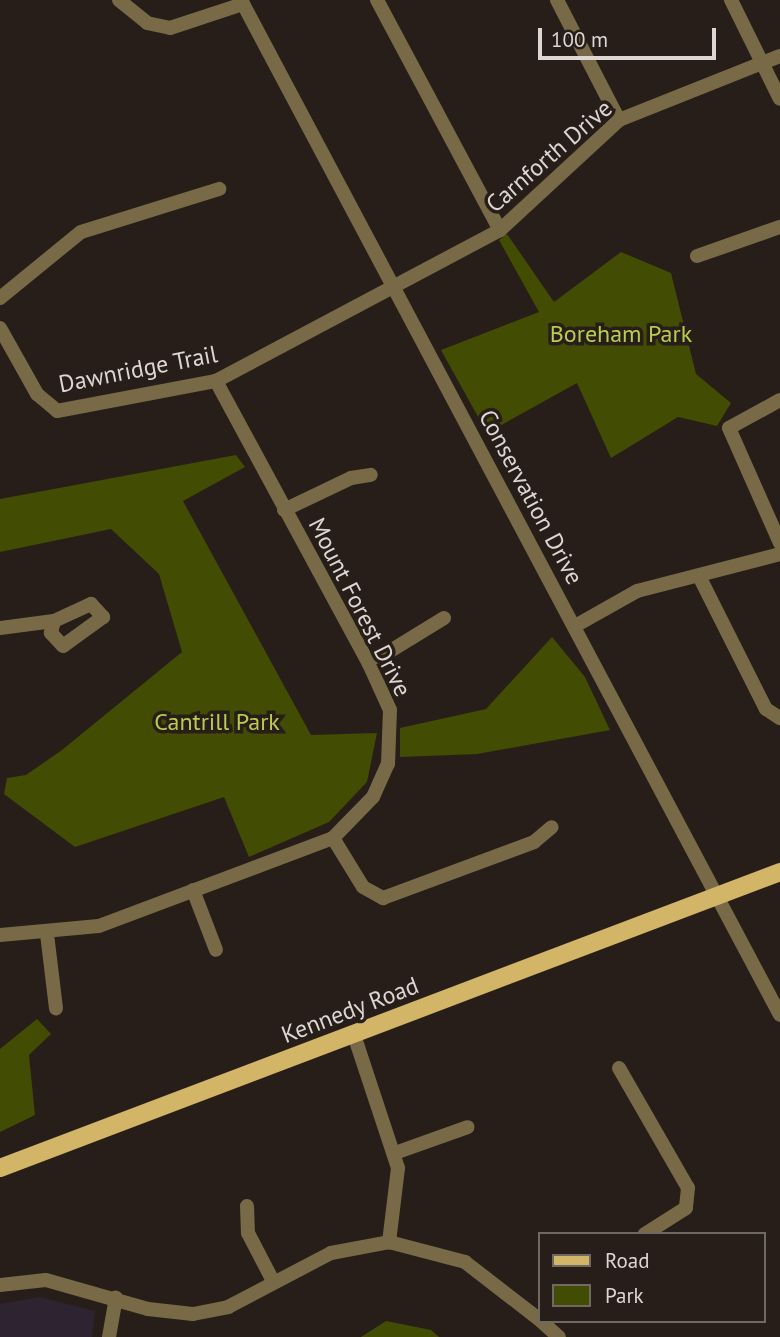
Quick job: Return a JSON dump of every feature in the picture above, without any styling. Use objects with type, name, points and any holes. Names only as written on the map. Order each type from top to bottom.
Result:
[{"type":"main road","name":"Kennedy Road","points":[[0,1168],[780,872]]},
{"type":"street","points":[[119,0],[147,23],[170,27],[242,2]]},
{"type":"street","points":[[377,0],[500,230]]},
{"type":"street","points":[[557,0],[619,120]]},
{"type":"street","points":[[731,0],[780,99]]},
{"type":"street","name":"Conservation Drive","points":[[242,2],[780,1015]]},
{"type":"street","name":"Carnforth Drive","points":[[393,289],[500,230],[619,120],[780,56]]},
{"type":"street","points":[[0,298],[81,232],[219,189]]},
{"type":"street","points":[[697,256],[780,227]]},
{"type":"street","name":"Dawnridge Trail","points":[[0,328],[37,394],[57,411],[216,380],[393,289]]},
{"type":"street","name":"Mount Forest Drive","points":[[0,935],[47,934],[99,926],[333,838],[373,797],[390,757],[390,710],[369,664],[216,380]]},
{"type":"street","points":[[780,400],[729,428],[780,543]]},
{"type":"street","points":[[284,510],[351,478],[370,475]]},
{"type":"street","points":[[575,626],[637,591],[780,554]]},
{"type":"street","points":[[699,576],[766,709],[780,718]]},
{"type":"street","points":[[369,664],[444,618]]},
{"type":"street","points":[[0,628],[54,621]]},
{"type":"street","points":[[333,838],[363,887],[383,898],[534,842],[552,827]]},
{"type":"street","points":[[193,890],[216,950]]},
{"type":"street","points":[[47,934],[56,1008]]},
{"type":"street","points":[[354,1035],[395,1153],[389,1242]]},
{"type":"street","points":[[619,1068],[688,1188],[686,1209],[648,1232]]},
{"type":"street","points":[[395,1153],[468,1128]]},
{"type":"street","points":[[247,1206],[248,1233],[273,1281]]},
{"type":"street","points":[[0,1285],[46,1280],[193,1314],[228,1307],[273,1281],[331,1253],[389,1242],[465,1262],[538,1318]]},
{"type":"street","points":[[109,1337],[116,1298]]},
{"type":"street","points":[[544,1323],[559,1337]]},
{"type":"shaded area","points":[[39,1297],[95,1311],[92,1337],[0,1337],[0,1304]]},
{"type":"green space","name":"Boreham Park","points":[[507,234],[554,302],[621,252],[671,273],[696,374],[731,403],[717,426],[678,417],[611,458],[577,383],[487,433],[441,350],[539,312],[499,240]]},
{"type":"green space","name":"Cantrill Park","points":[[236,455],[245,467],[183,501],[311,735],[377,733],[367,782],[329,822],[249,857],[224,797],[75,847],[4,794],[7,778],[26,775],[62,750],[182,652],[159,574],[111,529],[0,552],[0,499]]},
{"type":"green space","points":[[552,637],[585,677],[610,730],[477,754],[400,757],[400,728],[486,709]]},
{"type":"green space","points":[[37,1019],[51,1034],[29,1055],[35,1115],[0,1132],[0,1049]]},
{"type":"green space","points":[[386,1321],[431,1330],[439,1337],[361,1337]]}]
